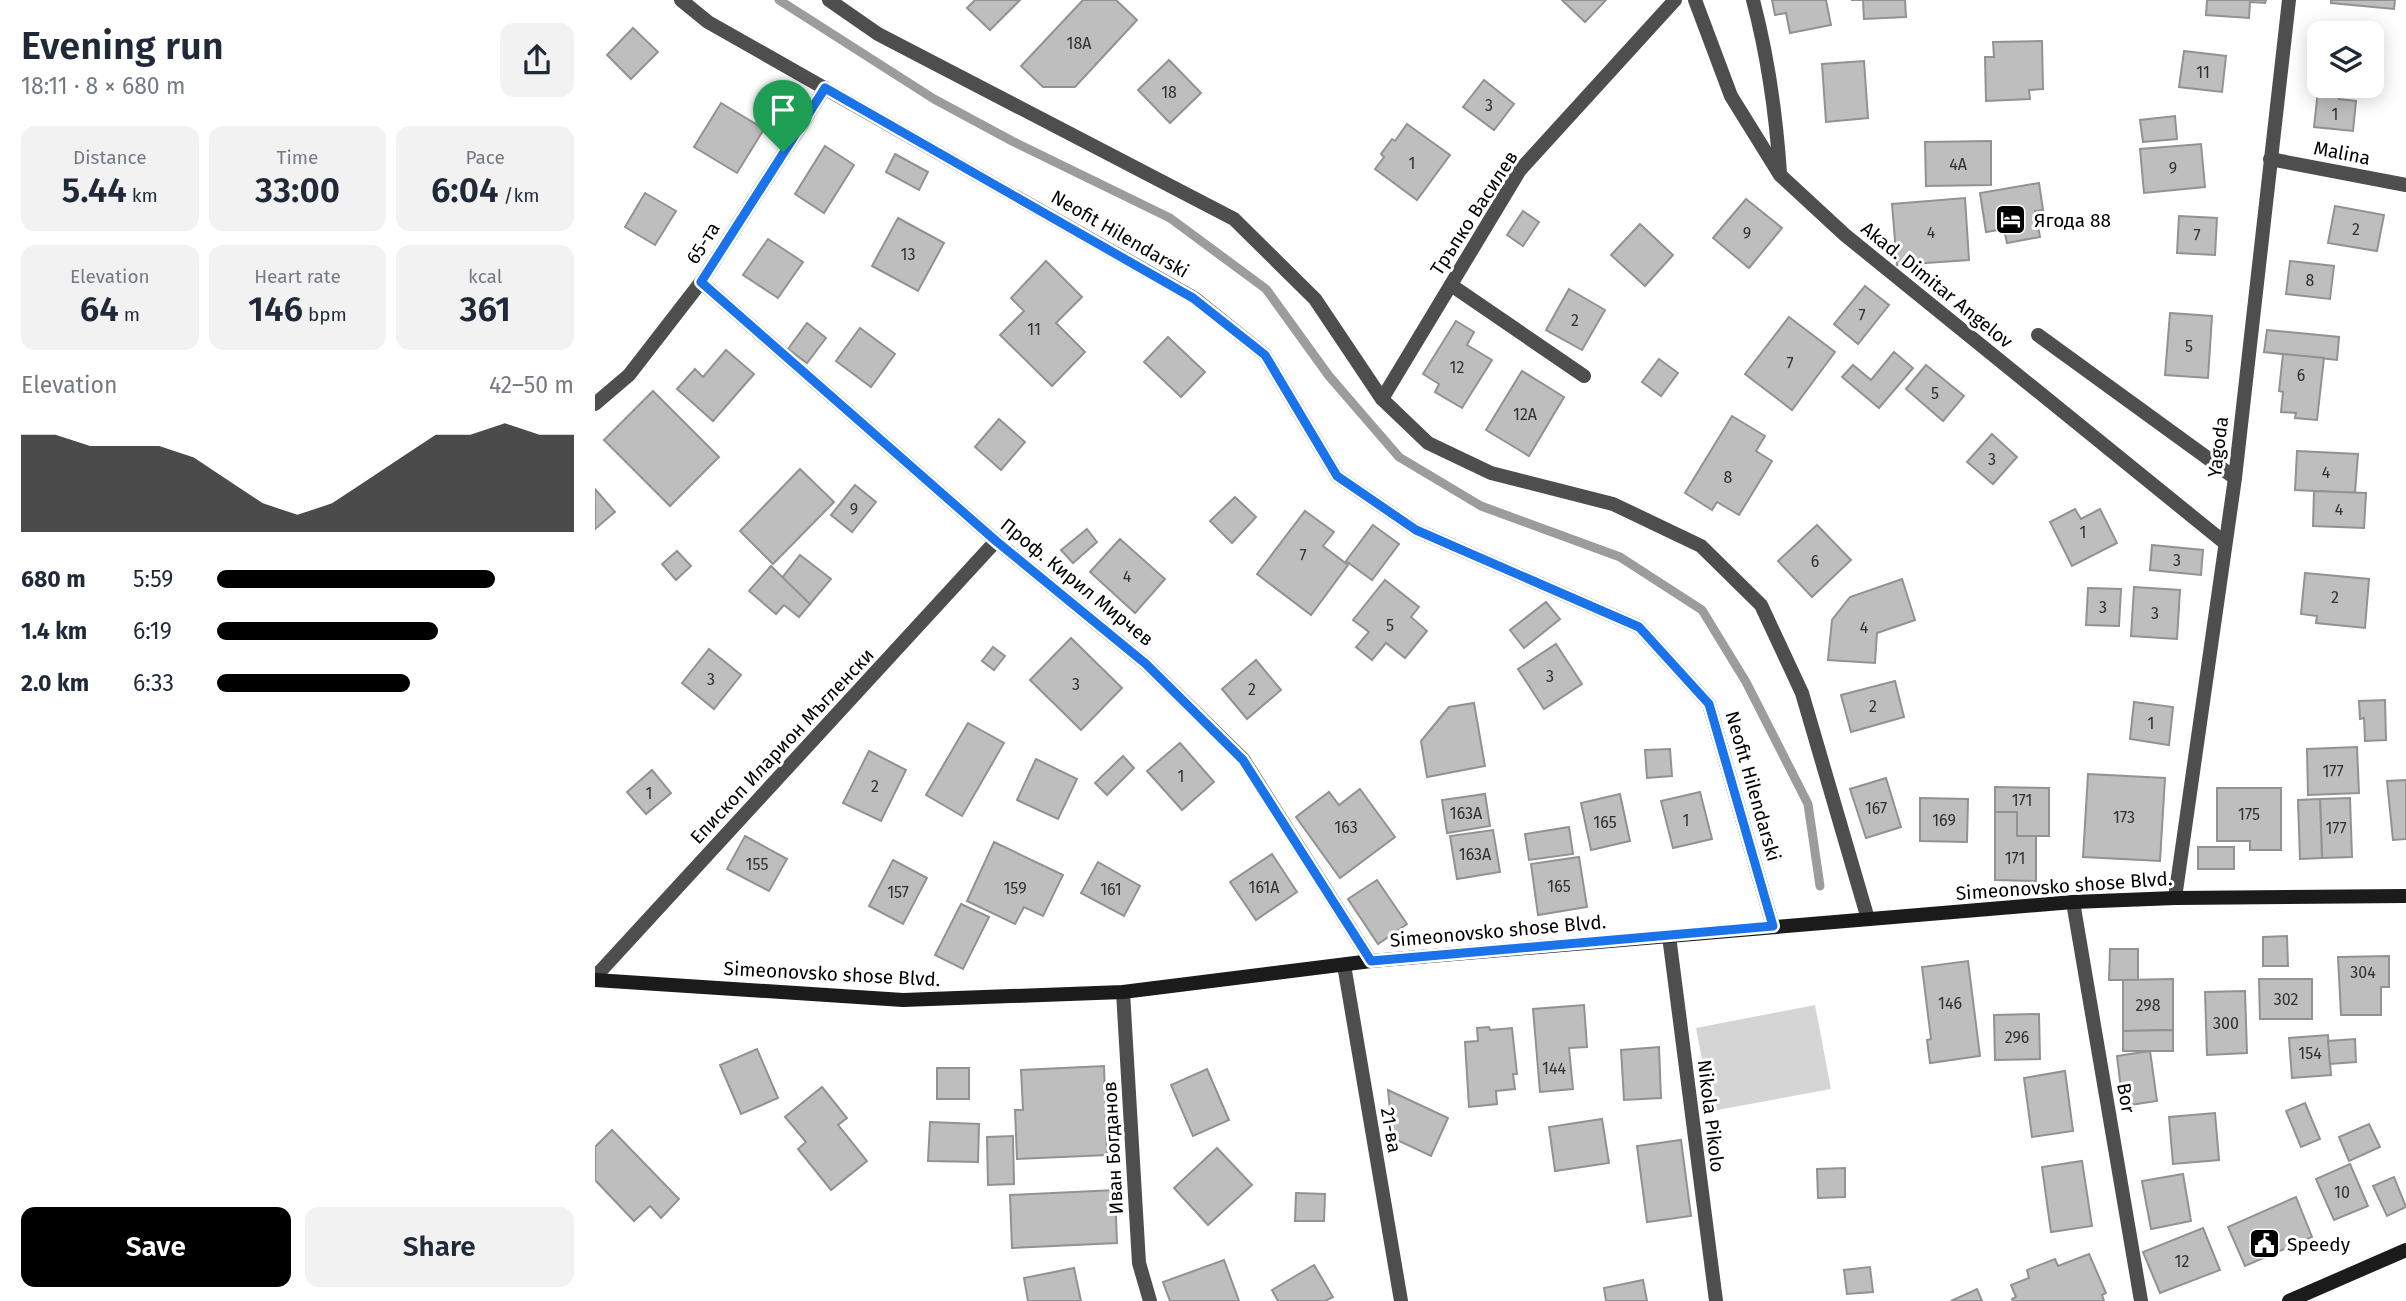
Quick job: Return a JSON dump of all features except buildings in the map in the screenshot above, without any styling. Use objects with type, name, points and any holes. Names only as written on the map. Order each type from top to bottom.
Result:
[{"type":"street","name":"Neofit Hilendarski","points":[[681,0],[708,22],[1193,298],[1265,355],[1337,476],[1416,530],[1639,627],[1709,704],[1773,926]]},
{"type":"street","points":[[829,0],[878,34],[1234,219],[1315,299],[1383,398],[1428,443],[1490,473],[1613,504],[1701,546],[1761,604],[1802,693],[1868,919]]},
{"type":"street","name":"Тръпко Василев","points":[[1383,398],[1520,170],[1675,0]]},
{"type":"street","name":"Akad. Dimitar Angelov","points":[[1695,0],[1731,96],[1780,175],[1845,235],[2225,543]]},
{"type":"street","points":[[1753,0],[1776,110],[1780,175]]},
{"type":"street","name":"Yagoda","points":[[2175,898],[2235,478],[2288,0]]},
{"type":"street","name":"65-та","points":[[595,404],[629,375],[701,282],[825,88]]},
{"type":"street","name":"Malina","points":[[2270,159],[2406,185]]},
{"type":"street","name":"Проф. Кирил Мирчев","points":[[701,282],[996,541],[1146,664],[1243,760],[1371,961]]},
{"type":"street","points":[[1451,285],[1584,376]]},
{"type":"street","name":"Akad. Dimitar Angelov","points":[[2038,335],[2235,478]]},
{"type":"street","name":"Епископ Иларион Мъгленски","points":[[595,978],[996,541]]},
{"type":"street","name":"Simeonovsko shose Blvd.","points":[[595,978],[903,1000],[1123,992],[1371,961],[2073,902],[2175,898],[2406,896]]},
{"type":"street","name":"Bor","points":[[2073,902],[2141,1301]]},
{"type":"street","name":"Nikola Pikolo","points":[[1669,936],[1716,1301]]},
{"type":"street","name":"21-ва","points":[[1344,965],[1401,1301]]},
{"type":"street","name":"Иван Богданов","points":[[1123,992],[1139,1263],[1150,1301]]},
{"type":"street","points":[[2289,1301],[2406,1250]]},
{"type":"shaded area","points":[[1815,1005],[1831,1089],[1712,1111],[1696,1028]]},
{"type":"waterway","points":[[779,0],[934,99],[1012,141],[1170,218],[1266,289],[1329,376],[1399,457],[1481,506],[1620,557],[1702,610],[1746,682],[1808,804],[1820,886]]},
{"type":"place","name":"Ягода 88","points":[[2011,220]]},
{"type":"place","name":"Speedy","points":[[2264,1244]]},
{"type":"route","points":[[825,88],[1193,298],[1265,355],[1337,476],[1416,530],[1639,627],[1709,704],[1773,926],[1371,961],[1243,760],[1146,664],[996,541],[701,282],[783,152],[825,88]]}]
